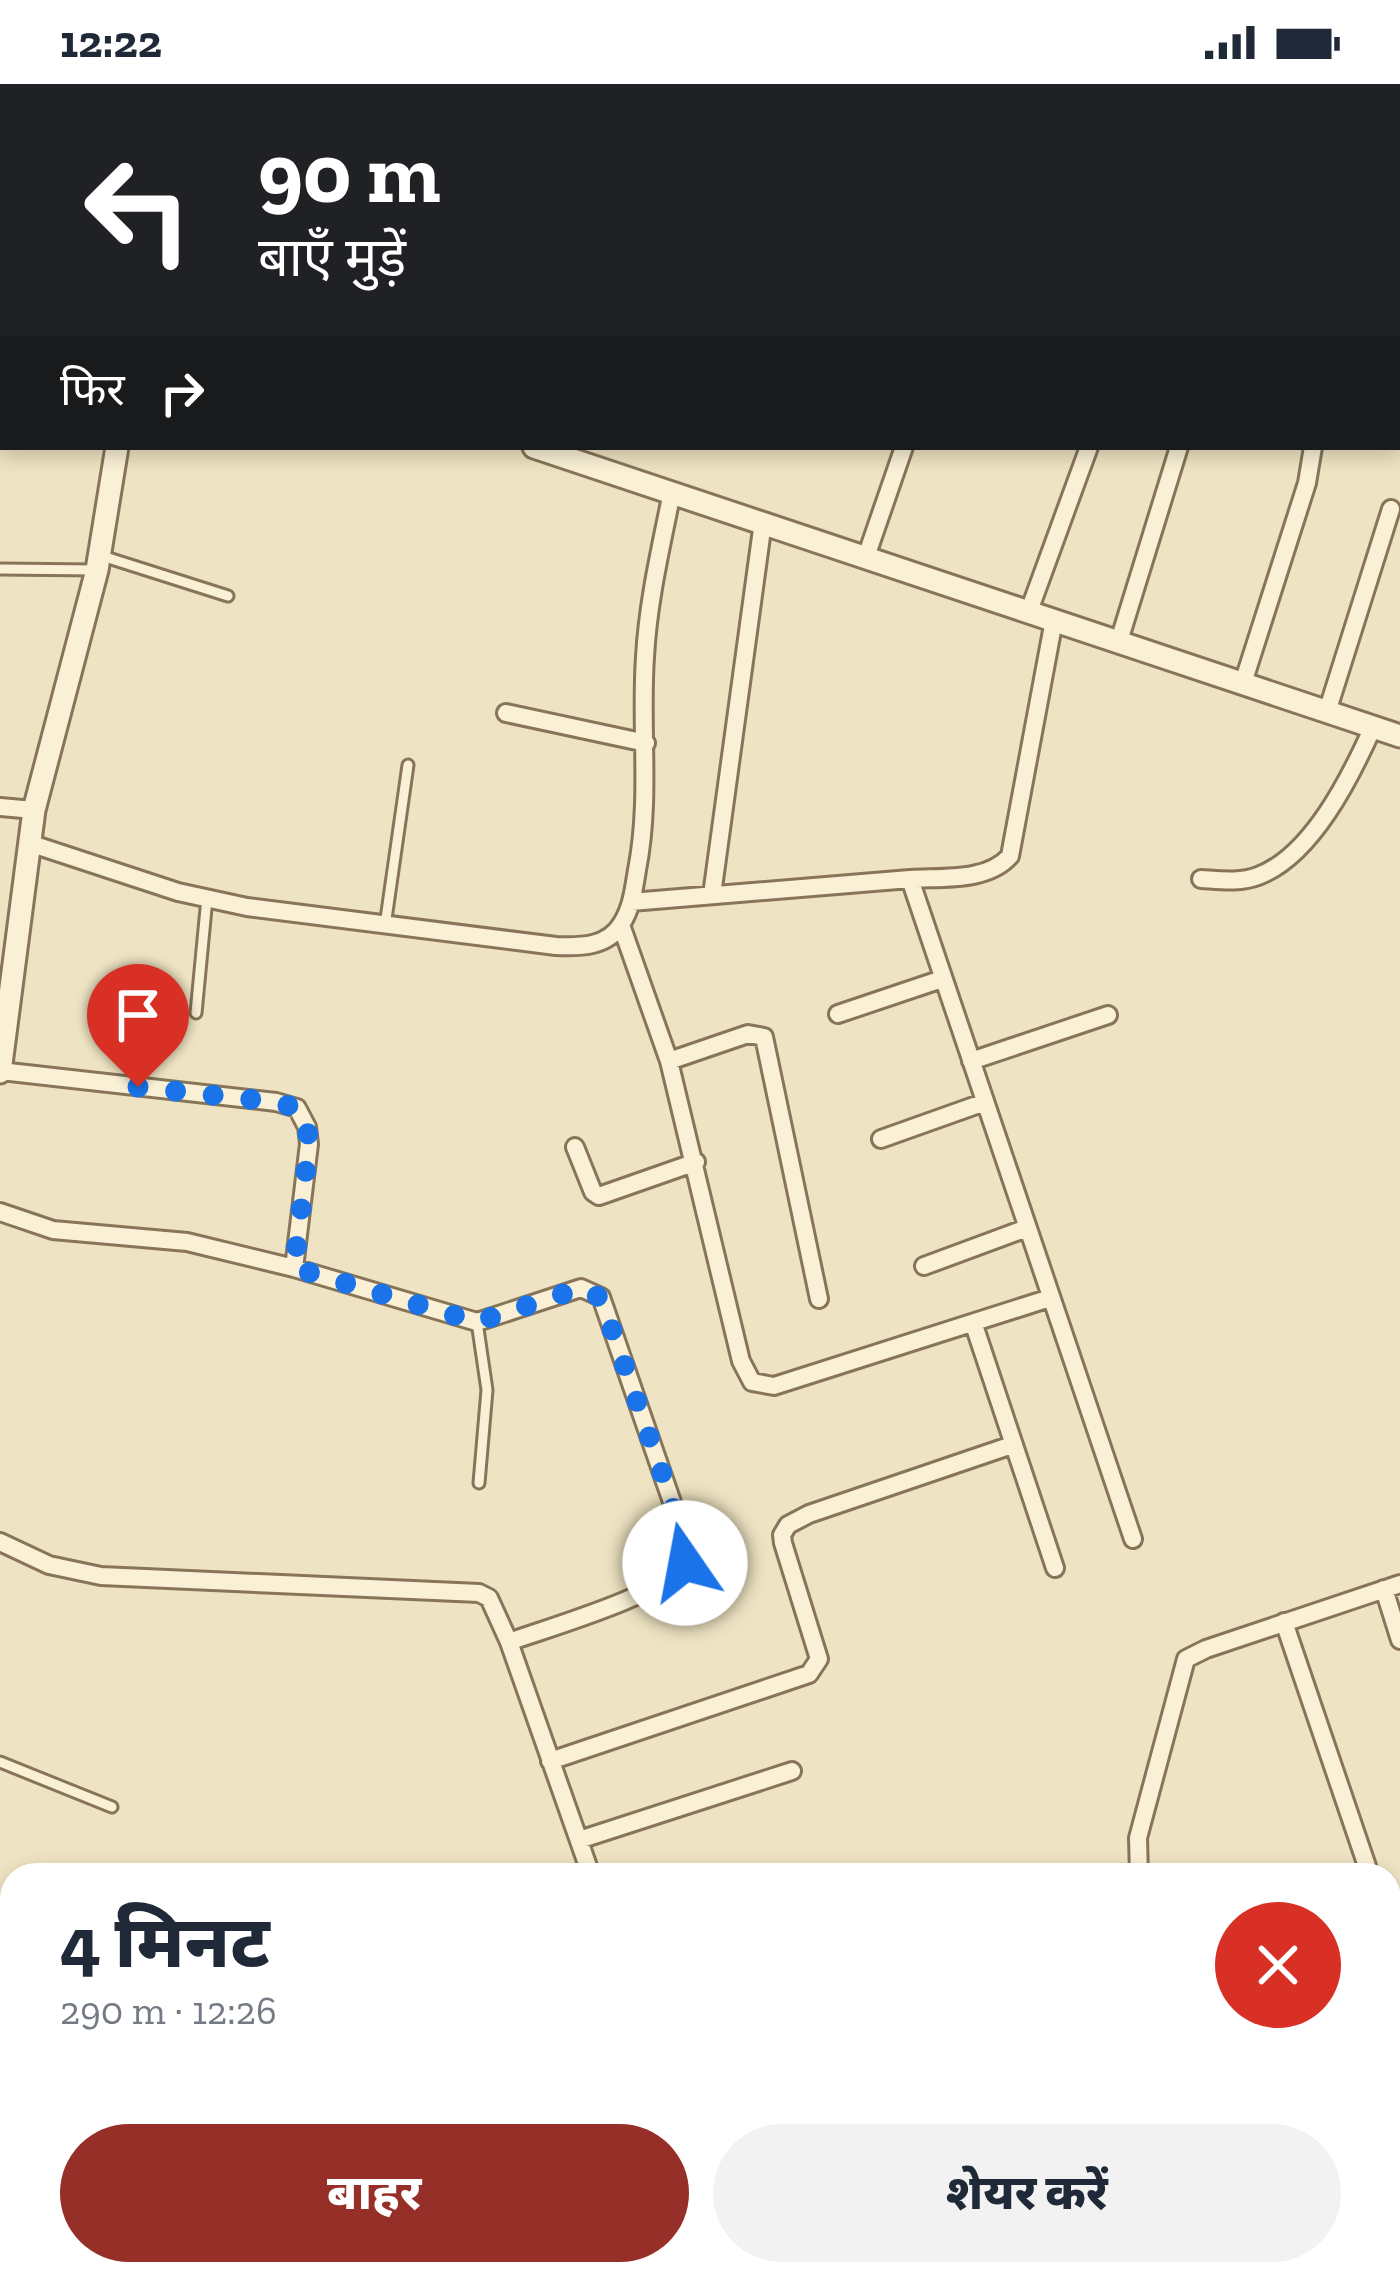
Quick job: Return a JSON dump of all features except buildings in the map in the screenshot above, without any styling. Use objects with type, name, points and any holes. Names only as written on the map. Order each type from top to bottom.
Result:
[{"type":"street","points":[[117,450],[98,563],[34,810],[6,974],[0,1072],[297,1108],[309,1144],[294,1268]]},
{"type":"street","points":[[543,450],[1400,736]]},
{"type":"street","points":[[866,557],[903,450]]},
{"type":"street","points":[[1029,611],[1088,450]]},
{"type":"street","points":[[1119,641],[1178,450]]},
{"type":"street","points":[[1243,683],[1307,483],[1312,450]]},
{"type":"street","points":[[29,843],[207,898],[304,916],[579,947],[595,944],[622,925],[632,902],[642,848],[644,659],[672,492]]},
{"type":"street","points":[[1327,712],[1391,509]]},
{"type":"street","points":[[712,896],[763,522]]},
{"type":"street","points":[[632,902],[978,874],[1001,866],[1010,856],[1054,620]]},
{"type":"street","points":[[506,713],[646,743]]},
{"type":"street","points":[[1201,879],[1251,879],[1276,867],[1307,837],[1338,796],[1372,727]]},
{"type":"street","points":[[0,807],[34,810]]},
{"type":"street","points":[[910,879],[1133,1539]]},
{"type":"street","points":[[622,925],[669,1061],[741,1361],[752,1382],[774,1386],[1050,1298]]},
{"type":"street","points":[[838,1015],[942,980]]},
{"type":"street","points":[[970,1061],[1108,1015]]},
{"type":"street","points":[[669,1061],[748,1034],[764,1037],[819,1299]]},
{"type":"street","points":[[881,1138],[985,1102]]},
{"type":"street","points":[[575,1147],[592,1192],[598,1196],[696,1162]]},
{"type":"street","points":[[0,1212],[53,1230],[187,1242],[477,1322],[581,1288],[601,1298],[672,1502],[685,1556],[678,1574],[648,1590],[509,1642]]},
{"type":"street","points":[[924,1266],[1027,1228]]},
{"type":"street","points":[[974,1325],[1055,1568]]},
{"type":"street","points":[[550,1761],[809,1674],[819,1659],[783,1543],[788,1525],[1012,1444]]},
{"type":"street","points":[[0,1542],[49,1565],[89,1575],[479,1593],[495,1604],[587,1863]]},
{"type":"street","points":[[1139,1863],[1138,1838],[1186,1660],[1392,1586],[1400,1640]]},
{"type":"street","points":[[1285,1622],[1366,1863]]},
{"type":"street","points":[[579,1840],[792,1771]]},
{"type":"lane","points":[[0,569],[98,563],[228,596]]},
{"type":"lane","points":[[385,926],[408,765]]},
{"type":"lane","points":[[196,1013],[207,898]]},
{"type":"lane","points":[[477,1322],[487,1390],[479,1483]]},
{"type":"lane","points":[[0,1762],[112,1807]]},
{"type":"route","points":[[138,1087],[297,1108],[309,1144],[294,1268],[477,1322],[572,1290],[596,1293],[672,1502],[685,1563]]}]
